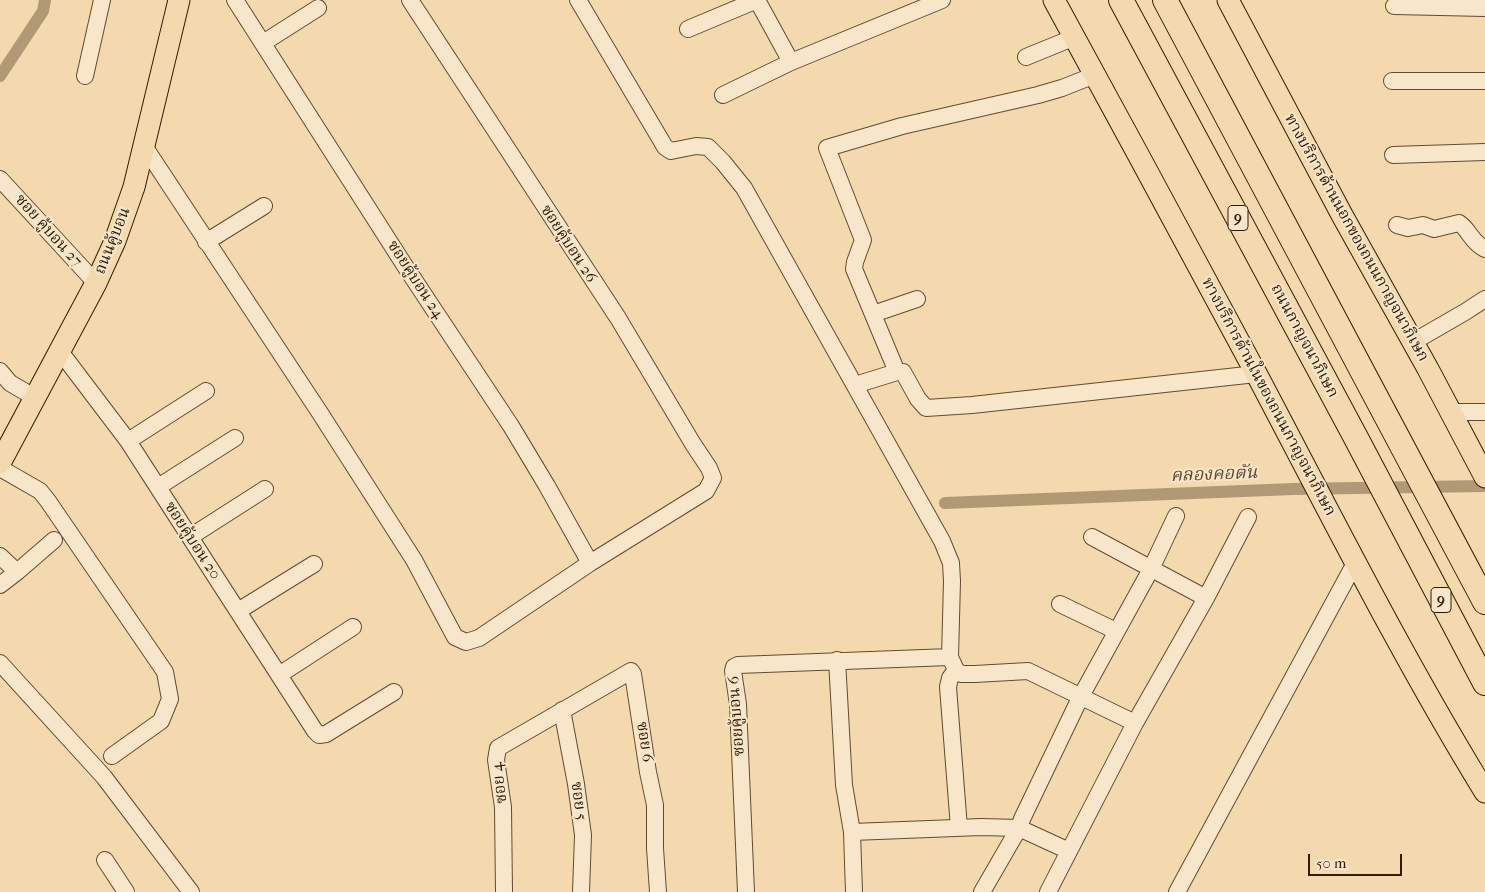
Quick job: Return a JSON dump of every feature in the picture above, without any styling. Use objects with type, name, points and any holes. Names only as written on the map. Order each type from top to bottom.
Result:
[{"type":"highway","name":"ถนนกาญจนาภิเษก","points":[[1121,0],[1485,683]]},
{"type":"highway","name":"9","points":[[1165,0],[1485,602]]},
{"type":"main road","name":"ถนนคู้บอน","points":[[0,464],[96,283],[115,241],[134,187],[179,0]]},
{"type":"main road","name":"ทางบริการด้านในของถนนกาญจนาภิเษก","points":[[1054,0],[1356,563],[1485,792]]},
{"type":"main road","name":"ทางบริการด้านนอกของถนนกาญจนาภิเษก","points":[[1228,0],[1342,215],[1485,476]]},
{"type":"street","points":[[85,76],[102,0]]},
{"type":"street","name":"ซอยคู้บอน 24","points":[[236,0],[405,266],[511,426],[548,486],[590,563]]},
{"type":"street","name":"ซอยคู้บอน 26","points":[[410,0],[618,318],[709,468],[713,478],[706,492],[590,563]]},
{"type":"street","points":[[578,0],[665,147],[671,151],[696,146],[708,147],[744,188],[929,518],[951,563],[953,664],[948,687],[959,828]]},
{"type":"street","points":[[688,29],[757,0],[790,62]]},
{"type":"street","points":[[723,95],[790,62],[942,0]]},
{"type":"street","points":[[1394,6],[1485,8]]},
{"type":"street","points":[[262,43],[318,8]]},
{"type":"street","points":[[1026,58],[1075,37]]},
{"type":"street","points":[[897,372],[854,270],[863,240],[828,148],[902,126],[1038,95],[1094,75]]},
{"type":"street","points":[[1392,81],[1485,81]]},
{"type":"street","points":[[144,146],[409,552],[455,637],[466,642],[479,638],[590,563]]},
{"type":"street","points":[[1393,155],[1485,152]]},
{"type":"street","name":"ซอย คู้บอน 27","points":[[0,178],[96,283]]},
{"type":"street","points":[[206,242],[264,206]]},
{"type":"street","points":[[1397,225],[1408,228],[1423,225],[1434,229],[1459,223],[1478,246],[1485,249]]},
{"type":"street","points":[[873,314],[917,299]]},
{"type":"street","points":[[1413,342],[1485,299]]},
{"type":"street","name":"ซอยคู้บอน 20","points":[[59,350],[128,441],[319,735],[326,734],[394,692]]},
{"type":"street","points":[[0,371],[10,383],[34,397]]},
{"type":"street","points":[[855,385],[897,372],[903,372],[918,399],[926,408],[972,405],[1256,374]]},
{"type":"street","points":[[128,441],[206,391]]},
{"type":"street","points":[[1451,412],[1485,412]]},
{"type":"street","points":[[158,487],[236,438]]},
{"type":"street","points":[[0,468],[40,491],[165,672],[170,699],[160,721],[112,756]]},
{"type":"street","points":[[190,538],[265,489]]},
{"type":"street","points":[[982,892],[1019,828],[1080,698],[1151,569],[1176,516]]},
{"type":"street","points":[[1048,892],[1135,723],[1206,598],[1248,517]]},
{"type":"street","points":[[1092,537],[1206,598]]},
{"type":"street","points":[[0,585],[54,540]]},
{"type":"street","points":[[0,556],[16,572]]},
{"type":"street","points":[[1177,892],[1356,563]]},
{"type":"street","points":[[238,611],[314,564]]},
{"type":"street","points":[[1060,604],[1116,631]]},
{"type":"street","points":[[279,675],[353,627]]},
{"type":"street","points":[[836,660],[844,785],[852,832],[854,892]]},
{"type":"street","name":"ซอยคู้บอน 6","points":[[746,892],[738,704],[733,671],[734,666],[836,660],[953,664],[961,674],[1028,671],[1080,698],[1135,723]]},
{"type":"street","points":[[0,663],[104,777],[191,892]]},
{"type":"street","name":"ซอย 6","points":[[562,710],[628,672],[630,671],[633,674],[655,805],[658,892]]},
{"type":"street","name":"ซอย 4","points":[[504,892],[504,807],[496,760],[498,748],[562,710]]},
{"type":"street","name":"ซอย 5","points":[[562,710],[576,784],[583,835],[580,892]]},
{"type":"street","points":[[852,832],[1019,828],[1069,851]]},
{"type":"street","points":[[105,860],[126,892]]},
{"type":"waterway","points":[[0,76],[43,11],[45,0]]},
{"type":"waterway","name":"คลองคอตัน","points":[[945,503],[1293,489],[1485,486]]}]
